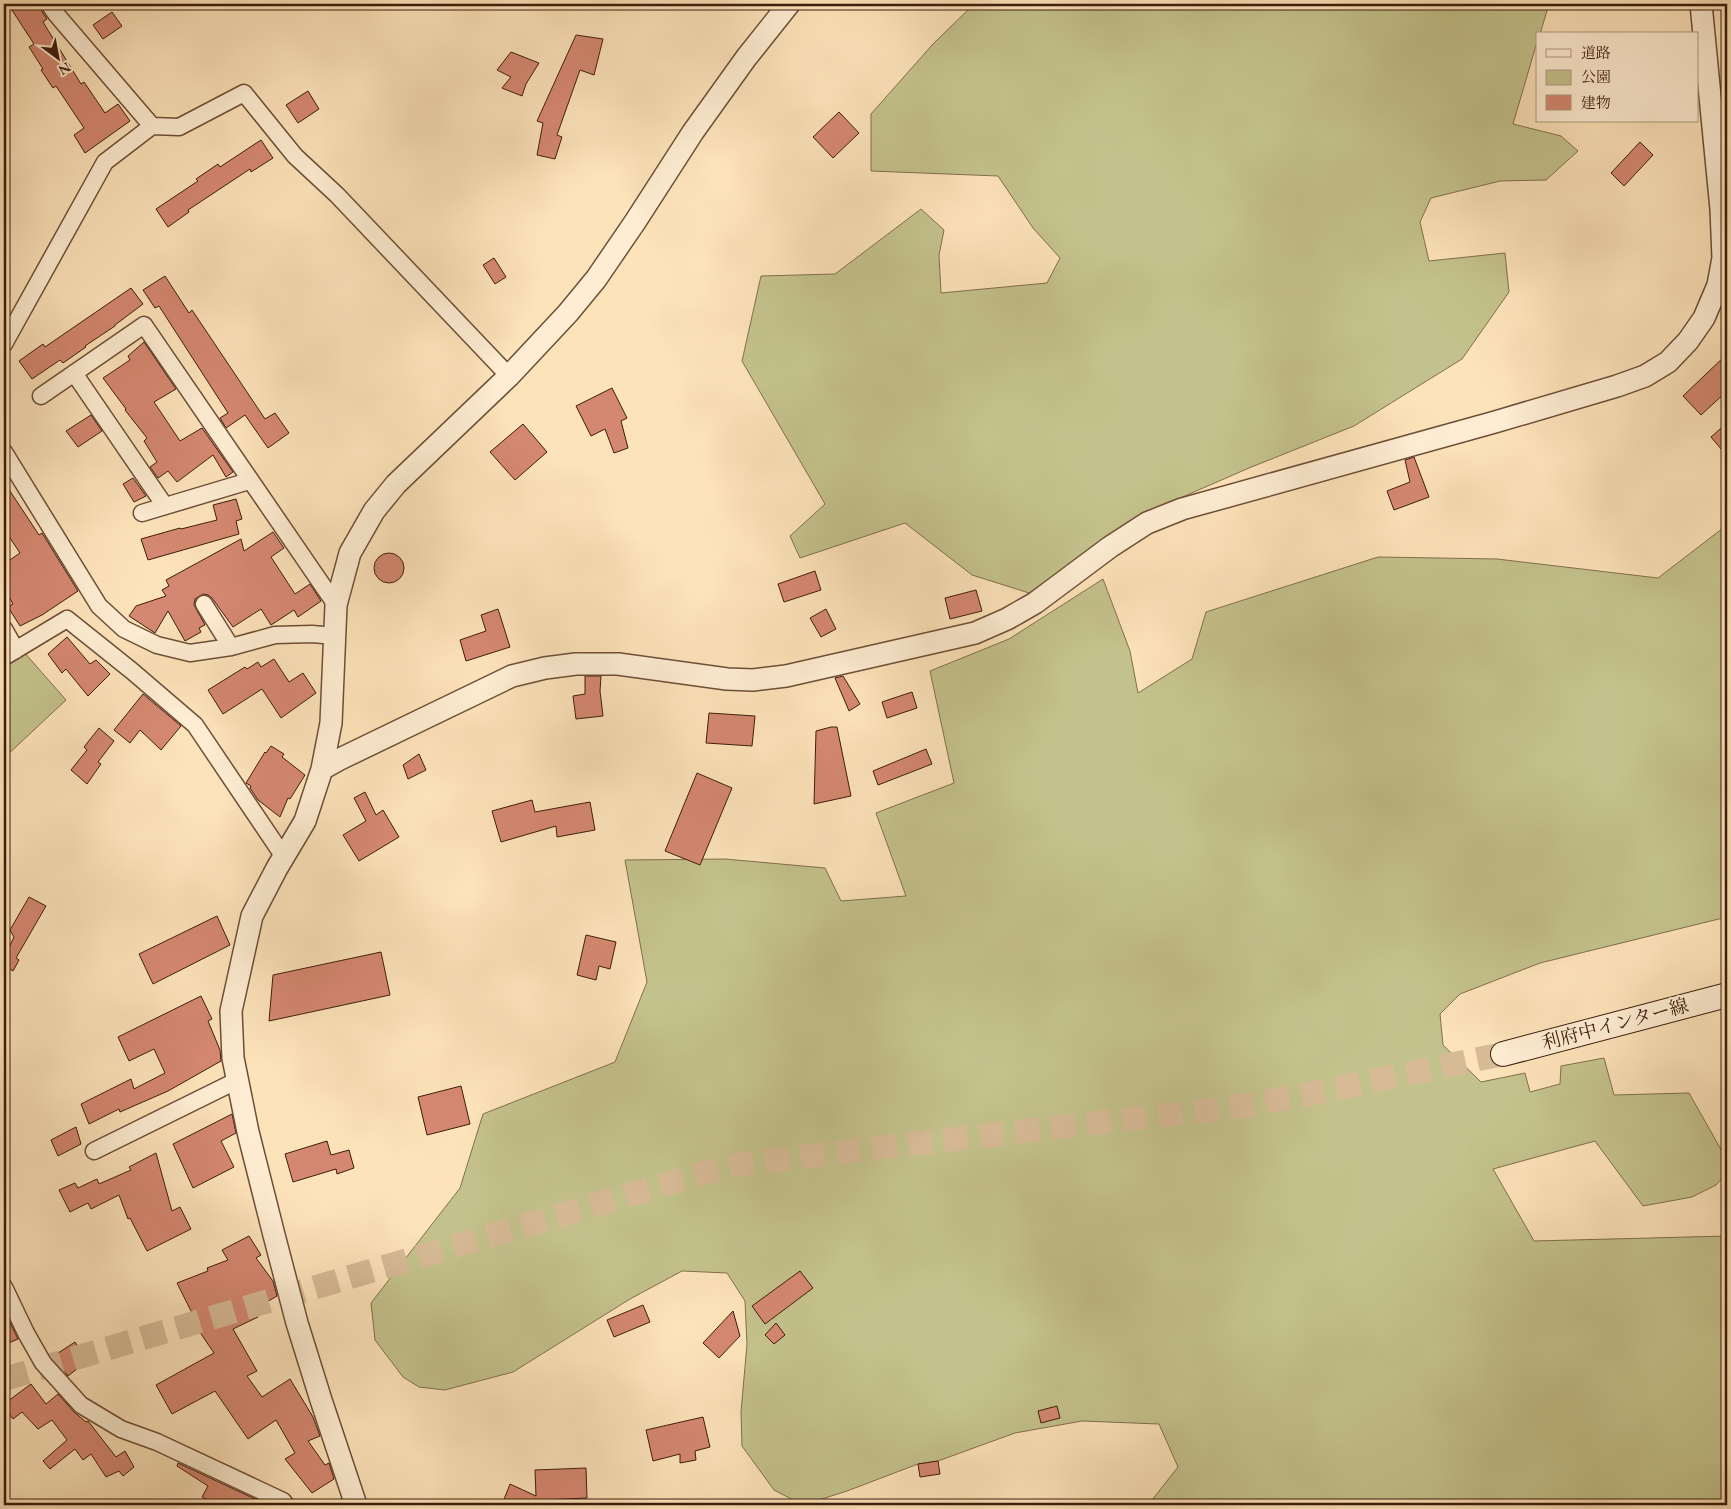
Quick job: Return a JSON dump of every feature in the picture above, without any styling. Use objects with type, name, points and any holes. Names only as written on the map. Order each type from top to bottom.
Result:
[{"type":"main road","name":"利府中インター線","points":[[1503,1054],[1727,995]]},
{"type":"street","points":[[50,4],[56,14],[152,126]]},
{"type":"street","points":[[356,1505],[297,1323],[250,1141],[233,1058],[231,1011],[252,916],[277,868],[306,821],[322,769],[331,723],[336,606],[350,552],[374,511],[396,484],[509,376],[568,313],[596,279],[693,132],[746,58],[789,4]]},
{"type":"street","points":[[322,769],[512,676],[545,668],[576,664],[618,664],[727,679],[753,680],[786,676],[975,633],[1007,619],[1035,603],[1110,547],[1147,523],[1182,509],[1495,422],[1644,376],[1668,362],[1688,341],[1704,318],[1718,285],[1723,258],[1724,205],[1701,4]]},
{"type":"street","points":[[4,344],[105,162],[152,126],[179,127],[244,93],[295,156],[337,195],[509,376]]},
{"type":"street","points":[[41,396],[144,325],[336,606]]},
{"type":"street","points":[[74,373],[164,506]]},
{"type":"street","points":[[4,452],[99,606],[124,629],[157,645],[190,653],[230,647],[275,635],[312,634],[335,636]]},
{"type":"street","points":[[142,512],[249,481]]},
{"type":"street","points":[[204,604],[230,647]]},
{"type":"street","points":[[4,629],[10,653],[67,619],[195,725],[284,857]]},
{"type":"street","points":[[94,1151],[238,1080]]},
{"type":"street","points":[[4,1290],[43,1363],[81,1405],[121,1429],[157,1442],[283,1501],[286,1505]]},
{"type":"green space","points":[[974,4],[1549,4],[1541,32],[1536,32],[1536,45],[1513,124],[1561,136],[1578,151],[1546,180],[1500,181],[1431,198],[1420,222],[1429,261],[1505,253],[1509,292],[1462,359],[1354,426],[1249,468],[1139,516],[1029,593],[972,575],[905,523],[800,558],[790,536],[825,504],[742,361],[761,276],[835,274],[921,209],[944,230],[939,255],[941,293],[1047,283],[1060,258],[1033,228],[998,176],[871,171],[871,114],[933,44]]},
{"type":"green space","points":[[1727,525],[1727,917],[1540,963],[1460,994],[1440,1014],[1443,1045],[1481,1082],[1525,1073],[1530,1092],[1560,1084],[1561,1066],[1604,1058],[1614,1095],[1689,1093],[1727,1160],[1727,1173],[1716,1185],[1692,1197],[1643,1206],[1595,1141],[1493,1169],[1534,1241],[1727,1236],[1727,1505],[1148,1505],[1178,1467],[1159,1424],[1082,1421],[1015,1433],[938,1461],[918,1464],[847,1491],[803,1505],[774,1490],[742,1446],[741,1412],[747,1344],[745,1301],[727,1273],[682,1271],[630,1299],[513,1372],[445,1390],[419,1387],[403,1377],[375,1340],[371,1303],[460,1188],[483,1114],[615,1062],[647,982],[625,860],[725,859],[825,868],[841,901],[906,896],[876,813],[954,783],[930,671],[1009,639],[1103,579],[1130,651],[1138,693],[1192,659],[1206,612],[1378,557],[1497,559],[1658,578]]},
{"type":"green space","points":[[23,651],[66,700],[4,758],[4,663]]},
{"type":"building","points":[[8,4],[39,4],[47,19],[43,22],[81,84],[84,82],[105,113],[118,104],[130,121],[85,153],[74,135],[84,128],[56,86],[53,88],[41,70],[43,69],[29,47],[34,44]]},
{"type":"building","points":[[112,12],[122,26],[103,39],[93,25]]},
{"type":"building","points":[[576,35],[603,39],[594,75],[580,70],[557,135],[562,137],[555,159],[537,155],[543,123],[537,121]]},
{"type":"building","points":[[511,52],[539,63],[526,84],[522,96],[502,88],[511,77],[497,70]]},
{"type":"building","points":[[308,91],[319,109],[298,123],[286,105]]},
{"type":"building","points":[[839,112],[859,133],[833,158],[813,137]]},
{"type":"building","points":[[261,140],[273,158],[251,172],[250,169],[188,210],[189,212],[168,227],[156,209],[198,181],[196,179],[218,164],[220,167]]},
{"type":"building","points":[[1640,142],[1653,155],[1624,186],[1611,173]]},
{"type":"building","points":[[494,258],[506,277],[495,284],[483,265]]},
{"type":"building","points":[[165,276],[189,313],[192,310],[265,419],[275,413],[289,433],[268,448],[245,415],[226,428],[220,418],[228,413],[159,306],[155,308],[143,290]]},
{"type":"building","points":[[131,288],[143,304],[63,363],[60,360],[32,379],[19,361],[43,344],[45,347]]},
{"type":"building","points":[[144,342],[176,389],[154,402],[180,441],[202,428],[233,472],[226,477],[213,455],[177,482],[168,471],[158,478],[150,467],[157,462],[144,441],[147,438],[103,378],[130,360],[128,356]]},
{"type":"building","points":[[1727,354],[1727,391],[1701,415],[1683,396]]},
{"type":"building","points":[[612,388],[627,418],[621,421],[628,448],[614,453],[605,429],[591,436],[576,406]]},
{"type":"building","points":[[91,415],[102,431],[78,447],[66,431]]},
{"type":"building","points":[[1727,423],[1727,456],[1711,437]]},
{"type":"building","points":[[523,424],[547,452],[515,480],[490,452]]},
{"type":"building","points":[[1414,457],[1429,497],[1394,510],[1387,491],[1410,482],[1405,460]]},
{"type":"building","points":[[133,478],[146,496],[134,502],[123,484]]},
{"type":"building","points":[[4,482],[39,535],[42,533],[78,591],[42,615],[20,626],[8,607],[13,604],[4,588],[4,564],[20,553],[4,529]]},
{"type":"building","points":[[236,499],[242,519],[236,521],[239,534],[148,560],[141,539],[217,520],[213,505]]},
{"type":"building","points":[[273,532],[284,548],[271,557],[295,594],[310,584],[321,601],[298,617],[294,610],[271,625],[261,609],[233,627],[212,598],[203,594],[195,599],[194,605],[205,625],[199,628],[201,632],[185,641],[168,611],[155,633],[129,616],[136,606],[166,596],[162,590],[169,586],[166,580],[241,539],[244,551]]},
{"type":"building","points":[[389,553],[395,554],[403,562],[403,574],[395,582],[389,583],[383,582],[375,574],[374,568],[375,562],[383,554]]},
{"type":"building","points":[[815,571],[821,590],[784,602],[778,584]]},
{"type":"building","points":[[976,590],[982,611],[950,619],[945,598]]},
{"type":"building","points":[[498,609],[510,647],[466,661],[460,640],[486,631],[481,615]]},
{"type":"building","points":[[826,609],[836,629],[821,637],[810,618]]},
{"type":"building","points":[[67,637],[90,664],[96,660],[110,674],[88,696],[66,669],[62,673],[48,654]]},
{"type":"building","points":[[274,659],[289,682],[303,673],[316,693],[281,718],[262,689],[223,714],[208,690],[245,667],[247,669],[258,662],[261,667]]},
{"type":"building","points":[[585,676],[601,676],[600,691],[603,716],[576,719],[573,696],[585,694]]},
{"type":"building","points":[[843,676],[860,704],[849,711],[835,678]]},
{"type":"building","points":[[912,692],[917,708],[887,718],[882,702]]},
{"type":"building","points":[[143,694],[181,726],[161,750],[140,730],[130,743],[114,730]]},
{"type":"building","points":[[709,713],[755,716],[752,746],[706,743]]},
{"type":"building","points":[[837,727],[851,796],[814,804],[816,731]]},
{"type":"building","points":[[99,728],[114,741],[98,762],[101,764],[87,784],[71,770],[87,750],[84,747]]},
{"type":"building","points":[[271,746],[284,754],[282,757],[305,775],[290,799],[288,798],[280,817],[258,800],[250,788],[251,786],[246,783],[265,752]]},
{"type":"building","points":[[926,749],[932,764],[878,785],[873,771]]},
{"type":"building","points":[[419,754],[426,770],[408,779],[403,765]]},
{"type":"building","points":[[697,773],[732,788],[700,865],[665,851]]},
{"type":"building","points":[[365,792],[376,815],[383,810],[399,837],[359,861],[343,835],[366,821],[354,798]]},
{"type":"building","points":[[532,800],[535,812],[590,802],[595,830],[557,837],[556,826],[501,842],[492,811]]},
{"type":"building","points":[[29,897],[46,906],[16,958],[19,960],[13,971],[10,969],[8,972],[4,970],[4,958],[14,937],[10,930]]},
{"type":"building","points":[[217,916],[230,945],[153,984],[139,954]]},
{"type":"building","points":[[586,935],[616,942],[610,969],[599,966],[596,980],[577,975]]},
{"type":"building","points":[[381,952],[390,995],[269,1021],[273,975]]},
{"type":"building","points":[[201,996],[212,1019],[208,1021],[220,1050],[221,1061],[168,1091],[120,1112],[119,1109],[89,1124],[81,1104],[131,1079],[134,1089],[165,1073],[154,1049],[129,1061],[118,1037]]},
{"type":"building","points":[[461,1086],[470,1124],[427,1135],[418,1097]]},
{"type":"building","points":[[232,1114],[236,1133],[221,1141],[234,1167],[193,1188],[173,1144]]},
{"type":"building","points":[[76,1127],[81,1144],[58,1156],[51,1140]]},
{"type":"building","points":[[327,1141],[331,1155],[349,1150],[354,1168],[337,1174],[336,1169],[293,1182],[285,1154]]},
{"type":"building","points":[[156,1153],[172,1211],[180,1207],[191,1229],[147,1251],[130,1218],[128,1219],[119,1195],[91,1209],[88,1203],[70,1212],[59,1190],[75,1183],[78,1188],[97,1179],[99,1184],[131,1170],[129,1167]]},
{"type":"building","points":[[249,1236],[261,1255],[256,1258],[273,1281],[277,1296],[255,1309],[258,1317],[233,1329],[257,1371],[247,1376],[262,1397],[290,1379],[313,1417],[320,1436],[308,1441],[325,1465],[329,1463],[334,1479],[312,1493],[285,1459],[295,1453],[276,1420],[248,1439],[215,1391],[172,1414],[156,1385],[214,1353],[191,1319],[194,1317],[177,1283],[208,1271],[207,1268],[228,1260],[222,1250]]},
{"type":"building","points":[[800,1271],[813,1288],[765,1324],[752,1306]]},
{"type":"building","points":[[643,1305],[650,1322],[614,1337],[607,1320]]},
{"type":"building","points":[[4,1310],[18,1339],[4,1345]]},
{"type":"building","points":[[733,1311],[740,1336],[719,1358],[703,1343]]},
{"type":"building","points":[[776,1323],[785,1335],[774,1344],[765,1335]]},
{"type":"building","points":[[75,1342],[87,1361],[68,1376],[52,1357]]},
{"type":"building","points":[[31,1384],[46,1404],[58,1394],[74,1412],[86,1422],[88,1421],[116,1457],[125,1451],[134,1467],[123,1476],[119,1471],[106,1477],[91,1454],[83,1460],[75,1449],[50,1469],[43,1461],[67,1440],[52,1420],[38,1429],[22,1412],[13,1419],[4,1407],[4,1404]]},
{"type":"building","points":[[1057,1406],[1060,1418],[1041,1423],[1038,1411]]},
{"type":"building","points":[[703,1417],[710,1447],[695,1451],[696,1460],[680,1463],[680,1454],[653,1461],[646,1430]]},
{"type":"building","points":[[938,1461],[940,1474],[920,1477],[918,1464]]},
{"type":"building","points":[[178,1463],[268,1505],[217,1505],[202,1497],[208,1486],[177,1466]]},
{"type":"building","points":[[586,1468],[587,1498],[520,1501],[519,1505],[503,1502],[510,1484],[536,1496],[535,1470]]},
{"type":"tunnel","points":[[4,1379],[700,1174],[746,1163],[1243,1106],[1503,1054]]}]
